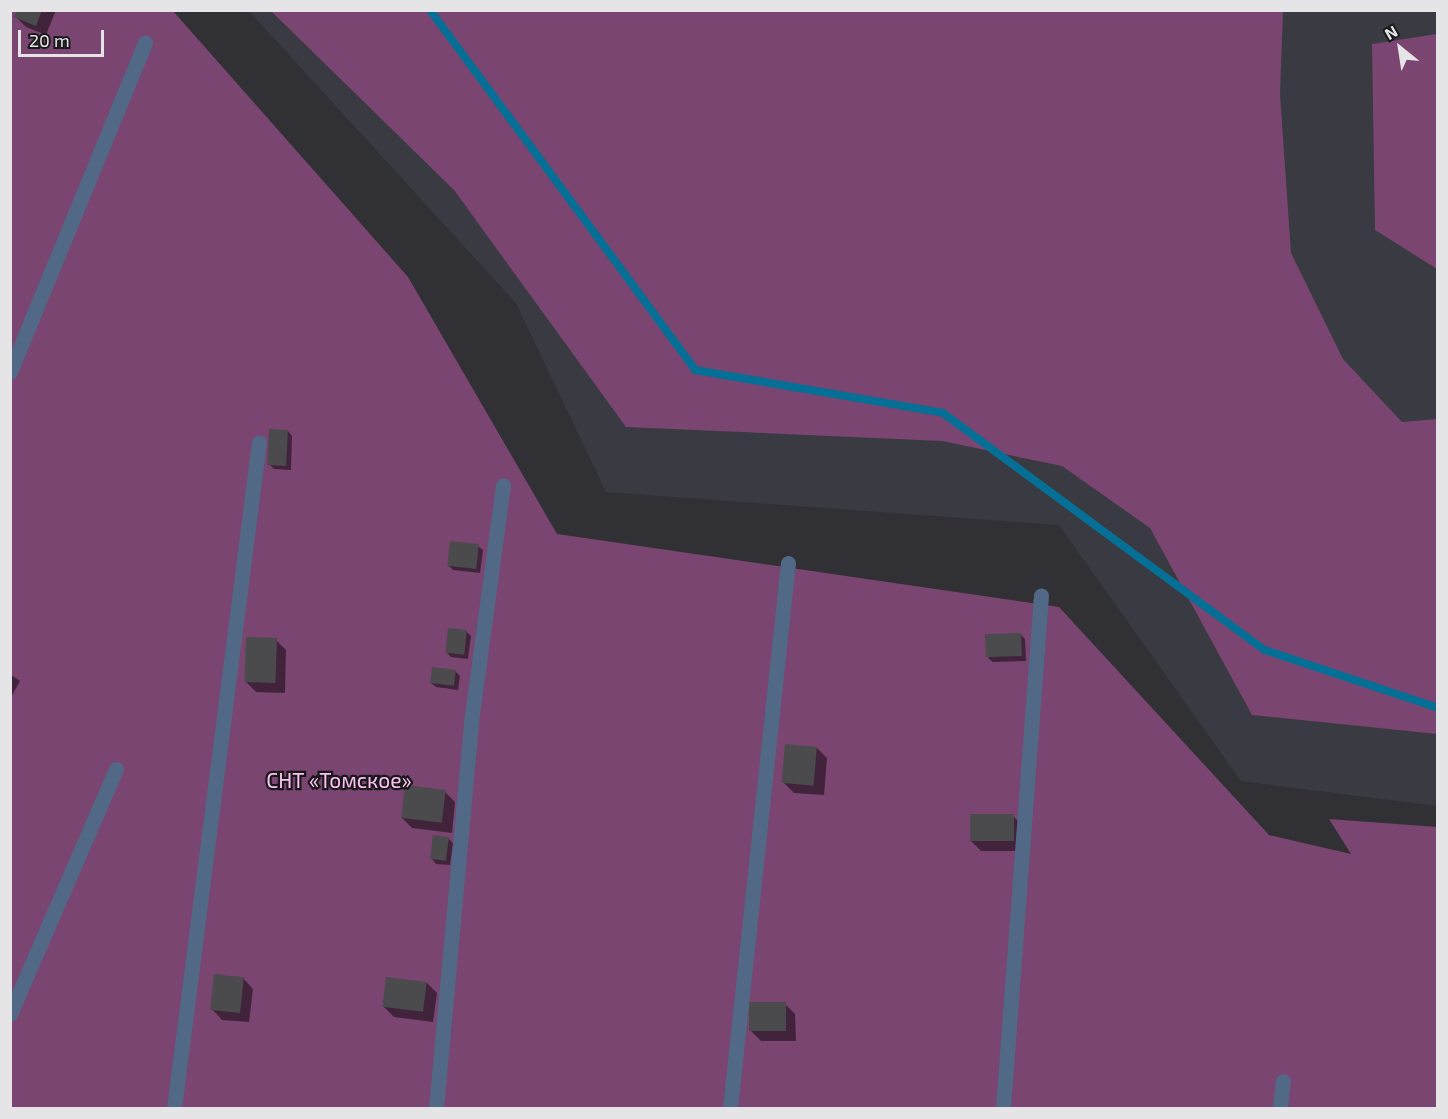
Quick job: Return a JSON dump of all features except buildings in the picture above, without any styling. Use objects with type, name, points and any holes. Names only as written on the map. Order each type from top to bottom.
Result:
[{"type":"lane","points":[[10,372],[146,44]]},
{"type":"lane","points":[[174,1108],[259,442]]},
{"type":"lane","points":[[436,1108],[471,722],[503,485]]},
{"type":"lane","points":[[730,1108],[788,563]]},
{"type":"lane","points":[[1003,1108],[1041,595]]},
{"type":"lane","points":[[10,1014],[116,769]]},
{"type":"lane","points":[[1280,1108],[1283,1082]]},
{"type":"shaded area","points":[[249,11],[1437,11],[1437,806],[1241,781],[1059,525],[606,492],[516,303]]},
{"type":"green space","name":"СНТ «Томское»","points":[[10,11],[173,11],[408,277],[557,534],[1059,607],[1269,835],[1351,854],[1329,819],[1437,827],[1437,1108],[11,1108]]},
{"type":"green space","points":[[271,11],[1283,11],[1280,94],[1291,253],[1343,359],[1402,422],[1437,419],[1437,734],[1252,715],[1150,528],[1062,466],[942,441],[626,427],[454,190]]},
{"type":"green space","points":[[1437,34],[1437,269],[1375,230],[1372,44]]},
{"type":"waterway","points":[[430,10],[695,370],[943,413],[1265,650],[1438,708]]}]
